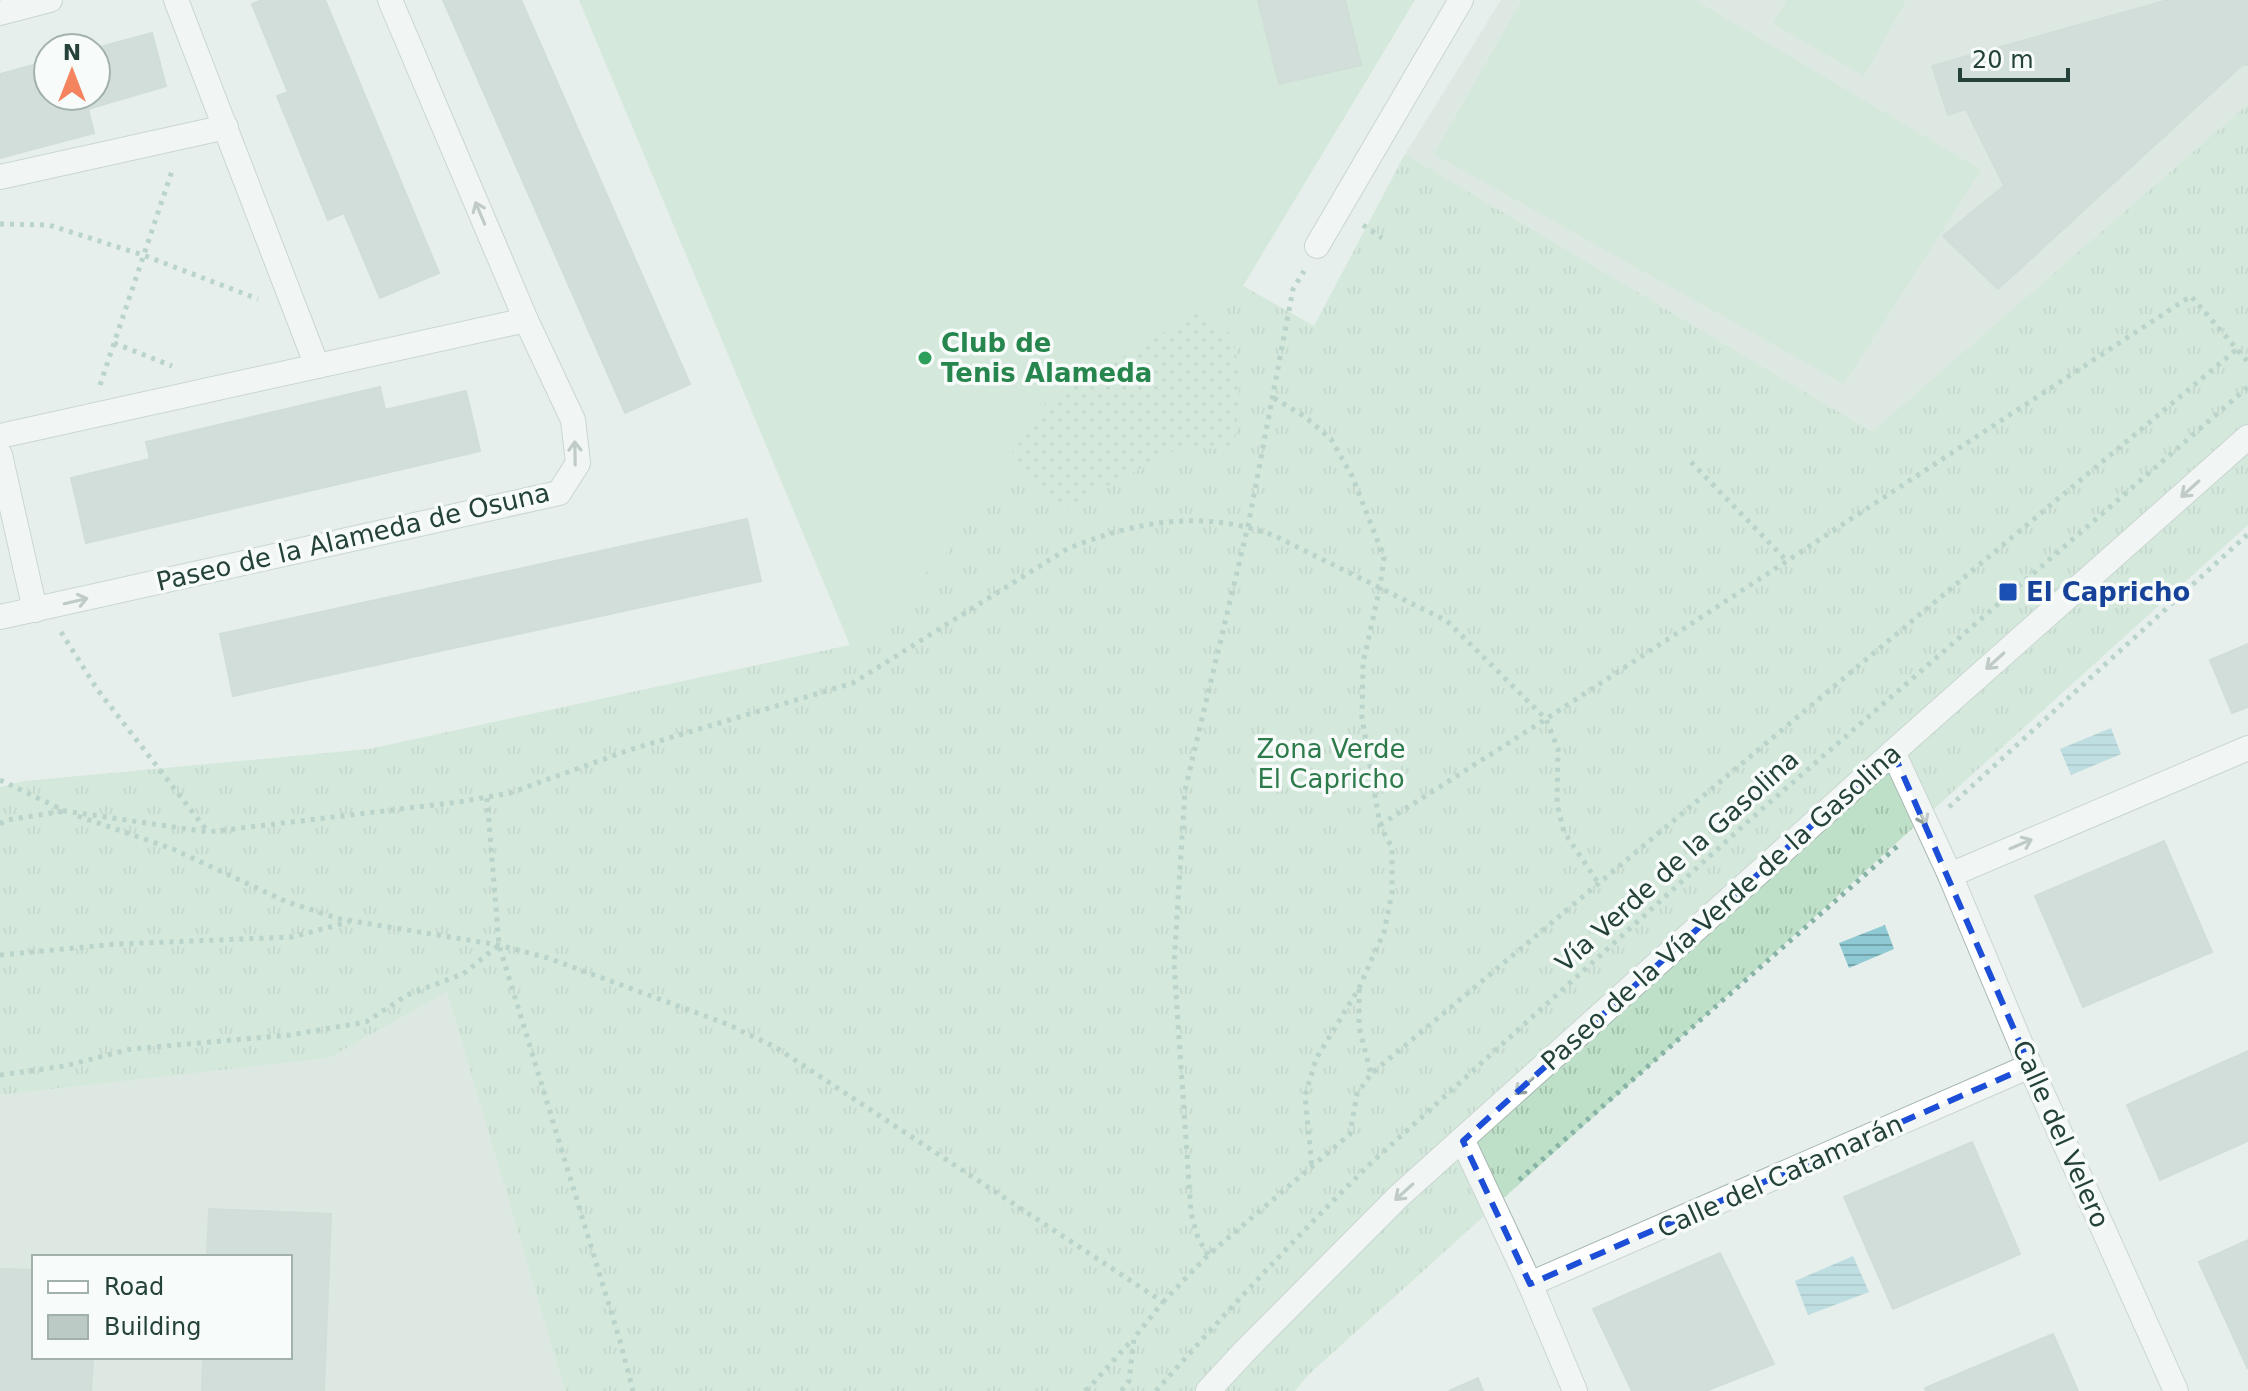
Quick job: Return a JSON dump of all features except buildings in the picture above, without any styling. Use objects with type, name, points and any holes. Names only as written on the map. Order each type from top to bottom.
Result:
[{"type":"street","points":[[0,13],[50,0]]},
{"type":"street","points":[[176,0],[317,366]]},
{"type":"street","name":"Paseo de la Alameda de Osuna","points":[[0,617],[559,493],[578,463],[573,420],[526,320],[390,0]]},
{"type":"street","points":[[1317,246],[1461,0]]},
{"type":"street","points":[[0,177],[226,127]]},
{"type":"street","points":[[0,436],[526,320]]},
{"type":"street","name":"Paseo de la Vía Verde de la Gasolina","points":[[1208,1391],[1399,1196],[2248,437]]},
{"type":"street","points":[[0,455],[40,609]]},
{"type":"street","points":[[1950,875],[2248,748]]},
{"type":"street","name":"Calle del Velero","points":[[1893,752],[2176,1391]]},
{"type":"street","name":"Calle del Catamarán","points":[[1530,1284],[2030,1066]]},
{"type":"street","points":[[1463,1141],[1530,1284],[1575,1391]]},
{"type":"path","points":[[89,417],[184,136]]},
{"type":"path","points":[[0,224],[49,225],[143,255],[296,313]]},
{"type":"path","points":[[1208,1255],[1198,1238],[1191,1213],[1174,964],[1185,790],[1248,526],[1293,289],[1317,246]]},
{"type":"path","points":[[1380,825],[2191,296],[2248,362]]},
{"type":"path","points":[[1086,1391],[1208,1255],[1350,1134],[1357,1094],[1371,1074],[2237,349]]},
{"type":"path","name":"Vía Verde de la Gasolina","points":[[1156,1391],[1321,1212],[1379,1156],[1753,817],[2248,387]]},
{"type":"path","points":[[1274,398],[1304,416],[1331,439],[1372,523],[1384,557],[1363,663],[1362,718],[1380,825],[1392,848],[1392,893],[1384,932],[1359,988],[1316,1059],[1305,1096],[1312,1167]]},
{"type":"path","points":[[1691,462],[1787,561]]},
{"type":"path","points":[[0,824],[7,820],[65,811],[208,832],[510,793],[652,743],[853,683],[1067,549],[1104,534],[1175,522],[1215,520],[1248,526],[1275,536],[1447,621],[1546,719],[1558,749],[1557,804],[1564,832],[1599,884]]},
{"type":"path","points":[[1949,808],[2248,534]]},
{"type":"path","points":[[40,609],[97,689],[208,832]]},
{"type":"path","points":[[2,782],[65,811],[173,849],[287,902],[340,919],[499,945],[563,963],[727,1024],[775,1047],[1163,1302]]},
{"type":"path","points":[[487,798],[499,945],[633,1391]]},
{"type":"path","points":[[1519,1180],[1901,843]]},
{"type":"path","points":[[0,955],[117,944],[292,937],[354,921]]},
{"type":"path","points":[[0,1075],[65,1066],[131,1049],[290,1035],[366,1022],[407,995],[463,974],[499,945]]},
{"type":"path","points":[[1359,988],[1359,1027],[1371,1074]]},
{"type":"path","points":[[1121,1391],[1129,1381],[1134,1338]]},
{"type":"highlighted area","points":[[1893,752],[2030,1066],[1530,1284],[1463,1141]]},
{"type":"shaded area","points":[[1501,0],[2248,0],[2248,104],[1872,433],[1405,154]]},
{"type":"shaded area","points":[[447,992],[565,1391],[0,1391],[0,1095],[329,1058]]},
{"type":"green space","name":"Club de Tenis Alameda","points":[[579,0],[1415,0],[1243,286],[1046,402],[949,550],[850,645]]},
{"type":"green space","points":[[1522,0],[1695,0],[1981,170],[1844,384],[1434,154]]},
{"type":"green space","points":[[1787,0],[1906,0],[1864,76],[1773,24]]},
{"type":"green space","name":"Zona Verde El Capricho","points":[[2248,104],[2248,525],[1307,1376],[1295,1391],[565,1391],[447,992],[329,1058],[0,1095],[0,787],[25,781],[369,749],[850,645],[949,550],[1046,402],[1243,286],[1314,326],[1405,154],[1872,432]]},
{"type":"green space","points":[[1197,313],[1231,334],[1240,372],[1235,449],[1179,448],[1058,512],[1008,459],[1046,402]]},
{"type":"water","points":[[2111,728],[2121,754],[2071,775],[2060,749]]},
{"type":"water","points":[[1885,925],[1894,949],[1849,968],[1839,943]]},
{"type":"water","points":[[1853,1256],[1869,1292],[1808,1315],[1795,1281]]},
{"type":"place","name":"Club de Tenis Alameda","points":[[925,358]]},
{"type":"place","name":"El Capricho","points":[[2008,592]]}]
